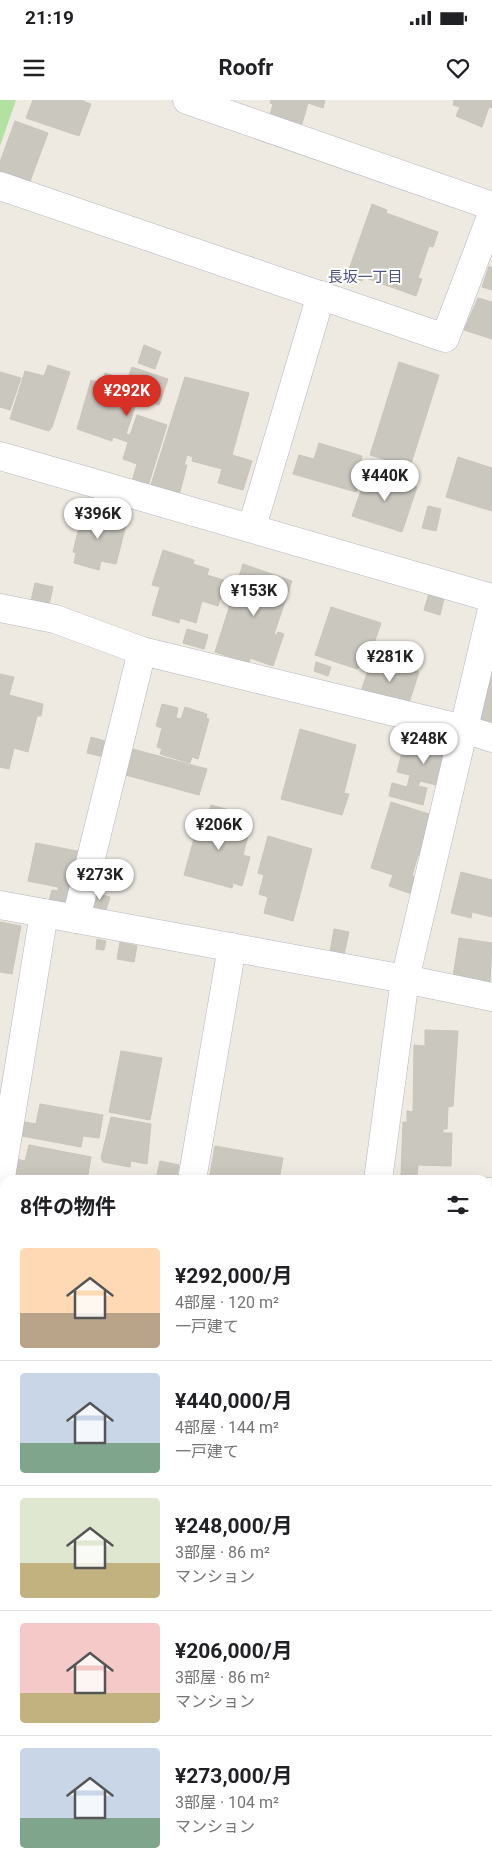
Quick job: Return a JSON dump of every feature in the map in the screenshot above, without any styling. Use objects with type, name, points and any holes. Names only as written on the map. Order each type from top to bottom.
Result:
[{"type":"street","points":[[187,100],[492,206]]},
{"type":"street","points":[[0,186],[445,338],[492,214]]},
{"type":"street","points":[[252,527],[321,295]]},
{"type":"street","points":[[0,456],[252,527],[492,598]]},
{"type":"street","points":[[0,608],[55,618],[142,651],[464,729],[492,738]]},
{"type":"street","points":[[379,1175],[405,979],[492,609]]},
{"type":"street","points":[[76,919],[142,651]]},
{"type":"street","points":[[0,905],[405,979],[492,997]]},
{"type":"street","points":[[1,1175],[44,913]]},
{"type":"street","points":[[193,1175],[232,947]]},
{"type":"green space","points":[[0,100],[16,100],[0,146]]},
{"type":"building","points":[[33,100],[80,100],[91,104],[79,136],[26,118]]},
{"type":"building","points":[[271,100],[325,100],[323,108],[308,103],[302,124],[270,115],[273,104],[270,103]]},
{"type":"building","points":[[454,100],[492,100],[492,108],[489,107],[482,127],[456,116],[460,107],[453,105]]},
{"type":"building","points":[[15,121],[48,133],[29,184],[0,173],[0,162]]},
{"type":"building","points":[[372,204],[387,210],[386,213],[438,232],[433,247],[429,246],[418,278],[422,279],[416,296],[363,277],[362,281],[347,275]]},
{"type":"building","points":[[489,266],[492,268],[492,290],[482,287]]},
{"type":"building","points":[[478,298],[492,302],[492,339],[464,330]]},
{"type":"building","points":[[144,345],[161,352],[155,369],[138,363]]},
{"type":"building","points":[[399,362],[439,375],[410,467],[370,455]]},
{"type":"building","points":[[48,365],[70,372],[52,427],[49,431],[10,419],[25,371],[44,376]]},
{"type":"building","points":[[132,367],[168,379],[159,405],[138,398],[126,434],[130,435],[137,415],[167,425],[148,486],[132,481],[137,464],[123,459],[128,442],[113,437],[112,441],[77,429],[91,380],[101,383],[105,373],[127,380]]},
{"type":"building","points":[[0,372],[21,378],[10,410],[0,407]]},
{"type":"building","points":[[185,377],[249,393],[232,455],[252,461],[243,490],[218,483],[222,469],[192,461],[193,457],[187,455],[184,465],[187,465],[178,499],[149,491]]},
{"type":"building","points":[[319,443],[362,456],[360,464],[364,466],[356,492],[293,474],[299,455],[314,459]]},
{"type":"building","points":[[458,457],[492,468],[492,511],[446,497]]},
{"type":"building","points":[[368,471],[417,487],[402,532],[352,516]]},
{"type":"building","points":[[428,506],[441,509],[436,531],[422,528]]},
{"type":"building","points":[[83,511],[127,521],[116,564],[101,561],[99,570],[74,563],[76,553],[73,552]]},
{"type":"building","points":[[163,550],[194,560],[193,564],[209,569],[207,575],[226,581],[218,606],[202,601],[196,623],[180,618],[179,623],[152,615],[160,587],[152,585]]},
{"type":"building","points":[[243,564],[292,581],[274,634],[276,635],[278,632],[284,634],[273,666],[250,658],[249,663],[215,652]]},
{"type":"building","points":[[35,583],[53,587],[49,605],[31,601]]},
{"type":"building","points":[[430,590],[445,595],[440,615],[424,610]]},
{"type":"building","points":[[331,607],[381,623],[366,667],[362,665],[357,669],[315,655]]},
{"type":"building","points":[[187,629],[208,635],[204,649],[183,643]]},
{"type":"building","points":[[373,656],[419,672],[407,709],[360,694]]},
{"type":"building","points":[[492,658],[492,728],[468,721]]},
{"type":"building","points":[[316,662],[331,667],[328,676],[314,671]]},
{"type":"building","points":[[0,674],[14,677],[9,695],[43,704],[41,716],[37,716],[28,752],[14,748],[9,769],[0,767]]},
{"type":"building","points":[[162,704],[178,708],[176,718],[181,719],[185,707],[207,714],[206,718],[209,719],[198,759],[192,757],[190,763],[160,754],[162,749],[157,747],[162,728],[156,726]]},
{"type":"building","points":[[300,729],[356,745],[344,793],[349,794],[342,815],[281,799]]},
{"type":"building","points":[[408,729],[457,742],[449,788],[420,781],[418,786],[427,788],[423,805],[389,796],[392,783],[407,787],[410,775],[397,772]]},
{"type":"building","points":[[91,737],[108,742],[104,757],[87,753]]},
{"type":"building","points":[[129,748],[207,769],[199,795],[122,774]]},
{"type":"building","points":[[391,802],[432,815],[422,857],[418,855],[412,876],[417,877],[412,894],[389,886],[393,875],[371,868]]},
{"type":"building","points":[[211,805],[229,810],[227,821],[250,828],[243,855],[250,857],[242,886],[233,883],[232,888],[184,875],[197,828],[204,830]]},
{"type":"building","points":[[268,836],[312,849],[293,921],[264,913],[268,897],[259,894],[264,875],[258,873]]},
{"type":"building","points":[[36,843],[82,852],[70,904],[49,901],[52,890],[58,891],[58,887],[28,881]]},
{"type":"building","points":[[461,872],[492,880],[492,917],[472,912],[471,918],[451,913]]},
{"type":"building","points":[[93,893],[110,897],[106,910],[90,906]]},
{"type":"building","points":[[0,922],[21,926],[12,974],[0,972]]},
{"type":"building","points":[[334,929],[349,932],[344,955],[330,952]]},
{"type":"building","points":[[459,938],[492,943],[490,984],[453,977]]},
{"type":"building","points":[[97,939],[106,941],[104,950],[96,949]]},
{"type":"building","points":[[120,942],[137,946],[134,962],[117,959]]},
{"type":"building","points":[[425,1030],[458,1031],[453,1106],[448,1107],[447,1129],[443,1129],[443,1133],[452,1133],[451,1166],[418,1165],[417,1175],[401,1175],[403,1122],[407,1122],[407,1111],[413,1112],[414,1045],[425,1046]]},
{"type":"building","points":[[121,1051],[162,1058],[150,1120],[109,1112]]},
{"type":"building","points":[[40,1104],[103,1115],[99,1138],[83,1136],[81,1147],[22,1136],[24,1122],[36,1124]]},
{"type":"building","points":[[111,1117],[151,1124],[147,1164],[131,1161],[130,1167],[103,1162],[101,1158]]},
{"type":"building","points":[[29,1145],[91,1157],[88,1175],[14,1175],[17,1159],[25,1161]]},
{"type":"building","points":[[215,1146],[283,1158],[280,1175],[210,1175]]},
{"type":"building","points":[[160,1161],[179,1165],[177,1175],[157,1175]]},
{"type":"district","name":"長坂一丁目","points":[[365,277]]}]
